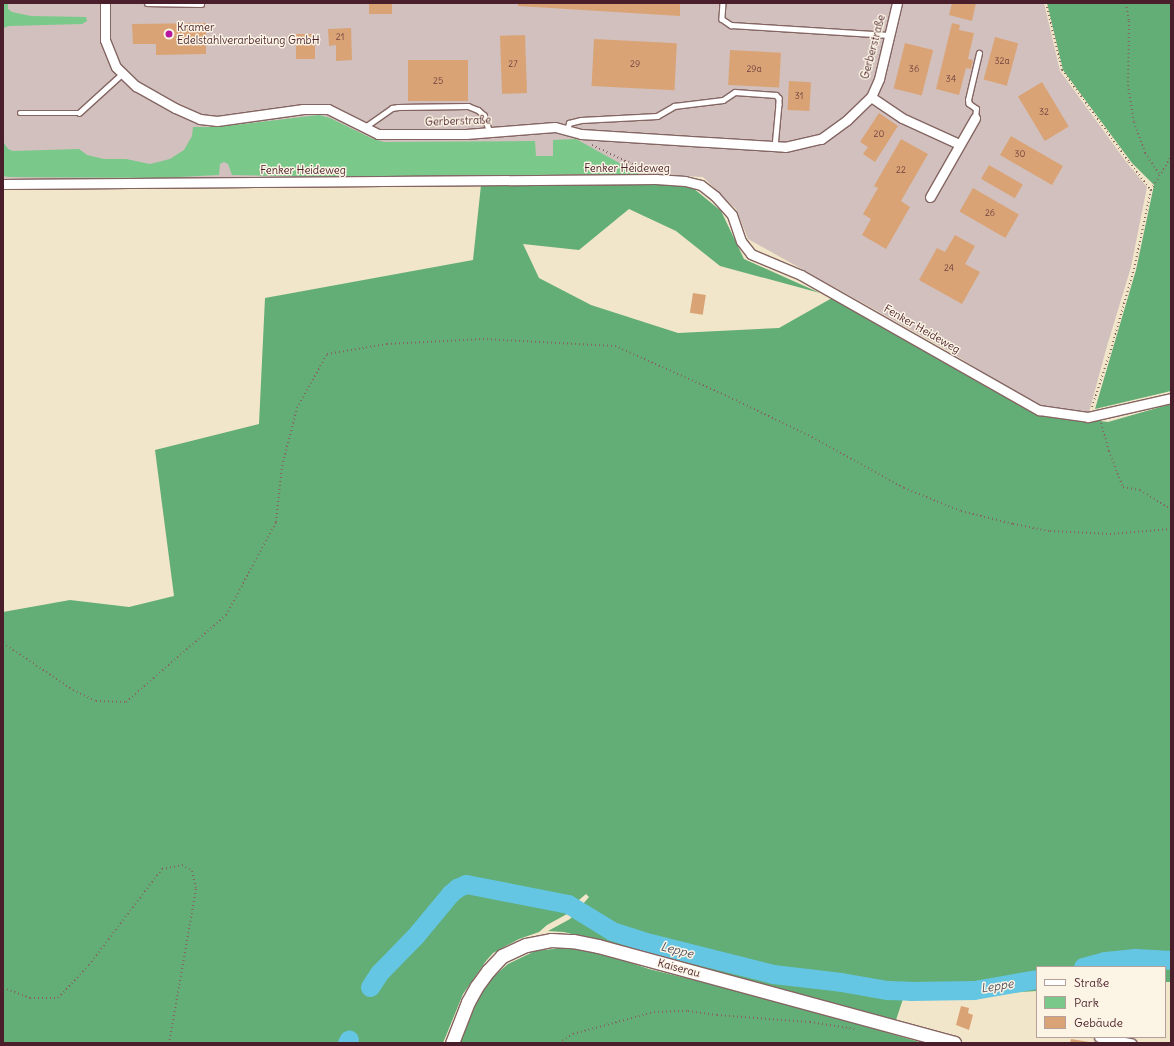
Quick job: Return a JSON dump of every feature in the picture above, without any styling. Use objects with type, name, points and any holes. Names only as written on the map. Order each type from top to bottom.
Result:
[{"type":"main road","name":"Kaiserau","points":[[452,1043],[468,1002],[488,971],[502,956],[526,945],[551,940],[573,941],[598,946],[954,1043]]},
{"type":"street","name":"Gerberstraße","points":[[105,3],[105,40],[116,67],[136,86],[168,105],[200,119],[217,121],[303,109],[328,109],[378,134],[466,134],[555,127],[581,134],[652,140],[785,147],[821,139],[847,120],[871,97],[878,79],[897,3]]},
{"type":"street","points":[[871,97],[902,118],[959,144]]},
{"type":"street","points":[[930,197],[975,118]]},
{"type":"street","name":"Fenker Heideweg","points":[[3,184],[656,179],[686,181],[702,185],[715,196],[732,215],[741,241],[751,254],[801,275],[1039,410],[1092,416],[1171,398]]},
{"type":"street","points":[[1104,1038],[1131,1043]]},
{"type":"lane","points":[[147,3],[201,4]]},
{"type":"lane","points":[[723,3],[722,19],[731,25],[889,35]]},
{"type":"lane","points":[[975,118],[976,109],[968,100],[979,53]]},
{"type":"lane","points":[[20,113],[79,113],[123,73]]},
{"type":"lane","points":[[567,130],[569,123],[581,120],[657,116],[674,106],[723,100],[735,92],[776,95],[779,98],[779,104],[775,146]]},
{"type":"lane","points":[[365,128],[392,108],[468,106],[478,110],[484,115],[490,132]]},
{"type":"path","points":[[1046,3],[1062,70],[1151,190]]},
{"type":"path","points":[[1126,3],[1129,21],[1128,85],[1134,122],[1145,153],[1160,175]]},
{"type":"path","points":[[590,143],[638,166],[656,179]]},
{"type":"path","points":[[1171,157],[1151,190],[1134,269],[1092,416],[1101,422],[1109,451],[1123,487],[1140,490],[1171,509]]},
{"type":"path","points":[[3,643],[73,690],[96,701],[126,702],[226,615],[276,522],[282,466],[297,408],[327,354],[387,344],[483,339],[615,346],[725,395],[812,437],[904,488],[961,511],[1013,524],[1050,531],[1110,534],[1171,529]]},
{"type":"path","points":[[3,988],[30,998],[58,998],[89,965],[162,869],[182,864],[192,871],[196,889],[169,1043]]},
{"type":"path","points":[[560,1043],[572,1034],[654,1012],[688,1011],[717,1015],[810,1022],[860,1030]]},
{"type":"shaded area","points":[[3,3],[1044,3],[1060,71],[1127,163],[1147,187],[1131,267],[1088,416],[1039,407],[947,350],[748,239],[736,209],[703,177],[659,175],[3,180]]},
{"type":"green space","points":[[3,3],[8,3],[8,9],[12,12],[31,16],[86,17],[87,21],[82,24],[9,26],[3,28]]},
{"type":"green space","points":[[1047,3],[1171,3],[1171,391],[1095,409],[1136,270],[1154,185],[1132,163],[1063,70]]},
{"type":"green space","points":[[3,105],[4,143],[8,149],[13,151],[79,149],[87,155],[104,159],[126,159],[150,164],[170,159],[184,150],[192,136],[193,127],[217,127],[319,115],[330,118],[371,138],[384,142],[535,141],[536,156],[553,156],[553,140],[576,139],[639,174],[337,177],[232,175],[228,164],[224,162],[220,164],[219,175],[159,178],[9,177],[3,176]]},
{"type":"green space","points":[[656,183],[693,188],[721,211],[744,259],[820,293],[720,266],[676,231],[629,209],[579,250],[523,244],[539,278],[591,305],[678,333],[779,328],[832,298],[942,355],[1037,413],[1108,422],[1171,404],[1171,982],[1166,982],[1166,966],[1036,966],[1036,991],[903,999],[896,1020],[564,932],[548,931],[570,919],[589,897],[586,894],[573,905],[567,914],[547,925],[539,932],[519,939],[493,953],[463,994],[443,1043],[3,1043],[3,612],[70,600],[129,607],[174,596],[155,450],[259,424],[265,298],[473,260],[481,185]]},
{"type":"green space","points":[[562,948],[598,952],[649,969],[767,998],[923,1043],[460,1043],[479,997],[493,977],[508,964],[535,951]]},
{"type":"building","points":[[369,3],[392,3],[392,14],[369,14]]},
{"type":"building","points":[[518,3],[680,3],[680,16],[518,6]]},
{"type":"building","points":[[952,3],[976,3],[972,21],[949,15]]},
{"type":"building","name":"Kramer Edelstahlverarbeitung GmbH","points":[[206,23],[206,54],[156,55],[156,44],[133,44],[132,24]]},
{"type":"building","points":[[952,23],[960,25],[959,30],[974,33],[968,59],[973,60],[971,69],[966,68],[959,95],[936,89]]},
{"type":"building","points":[[351,28],[352,60],[336,61],[336,45],[329,46],[328,29]]},
{"type":"building","points":[[296,34],[315,34],[315,59],[296,59]]},
{"type":"building","points":[[525,35],[527,93],[502,94],[500,36]]},
{"type":"building","points":[[995,37],[1018,43],[1007,86],[984,80]]},
{"type":"building","points":[[594,39],[677,43],[674,90],[592,86]]},
{"type":"building","points":[[905,43],[933,50],[922,96],[894,89]]},
{"type":"building","points":[[730,50],[781,53],[779,88],[728,85]]},
{"type":"building","points":[[408,60],[468,60],[468,101],[408,101]]},
{"type":"building","points":[[789,81],[811,82],[809,111],[787,110]]},
{"type":"building","points":[[1042,82],[1069,127],[1045,141],[1018,96]]},
{"type":"building","points":[[879,113],[898,126],[875,162],[863,154],[868,147],[860,142]]},
{"type":"building","points":[[1011,136],[1063,166],[1052,185],[1000,155]]},
{"type":"building","points":[[901,139],[928,154],[901,201],[910,207],[886,249],[862,235],[871,219],[863,214],[878,188],[874,186]]},
{"type":"building","points":[[989,165],[1023,184],[1015,198],[981,179]]},
{"type":"building","points":[[973,188],[1019,214],[1005,238],[960,211]]},
{"type":"building","points":[[955,235],[975,246],[965,264],[980,272],[962,304],[919,280],[937,248],[945,252]]},
{"type":"building","points":[[693,293],[706,295],[703,315],[690,313]]},
{"type":"building","points":[[961,1006],[969,1008],[968,1013],[973,1015],[969,1030],[956,1025]]},
{"type":"building","points":[[1071,1039],[1089,1042],[1089,1043],[1070,1043]]},
{"type":"waterway","name":"Leppe","points":[[370,987],[379,973],[416,935],[450,894],[457,888],[466,884],[568,904],[612,931],[650,943],[773,974],[841,982],[887,990],[910,991],[974,990],[1036,979]]},
{"type":"waterway","name":"Leppe","points":[[1087,966],[1105,961],[1135,958],[1171,960]]},
{"type":"waterway","name":"Leppe","points":[[347,1043],[349,1039]]},
{"type":"place","name":"Kramer Edelstahlverarbeitung GmbH","points":[[169,34]]}]
